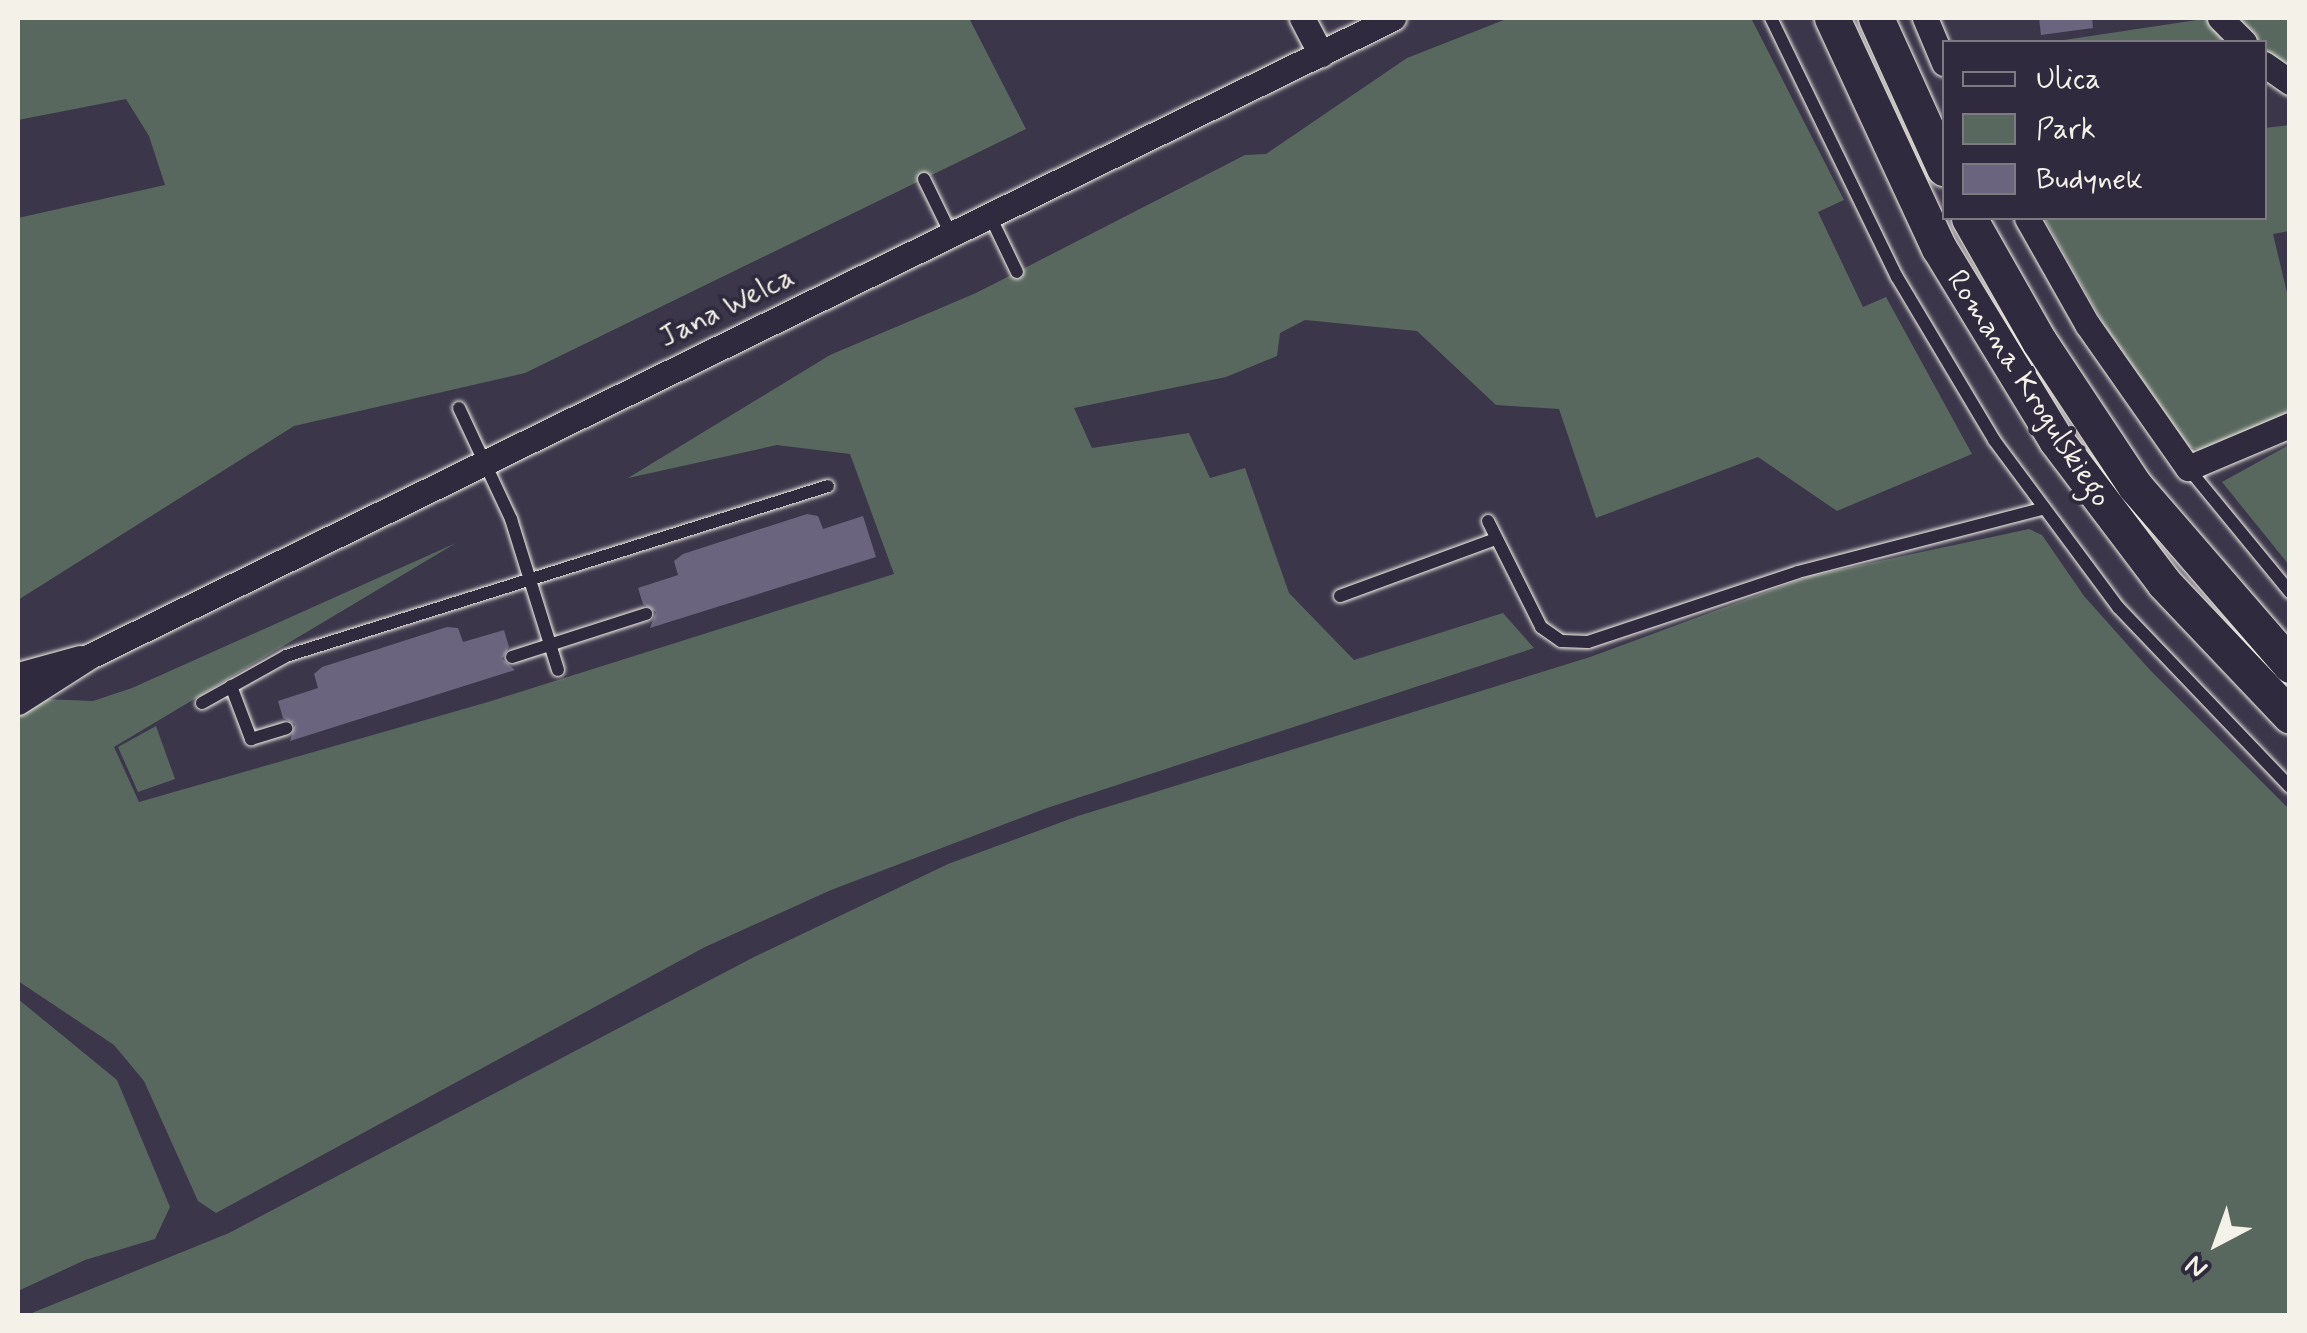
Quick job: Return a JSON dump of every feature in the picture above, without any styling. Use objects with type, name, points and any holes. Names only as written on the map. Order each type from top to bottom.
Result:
[{"type":"main road","name":"Romana Krogulskiego","points":[[1832,18],[1939,248],[2056,440],[2164,584],[2290,716]]},
{"type":"main road","points":[[1876,18],[1942,164]]},
{"type":"main road","name":"Romana Krogulskiego","points":[[1971,220],[2039,341],[2135,486],[2290,665]]},
{"type":"street","points":[[1302,18],[1320,54]]},
{"type":"street","name":"Jana Welca","points":[[18,702],[90,656],[1393,18]]},
{"type":"street","points":[[1925,18],[1942,59]]},
{"type":"street","points":[[2220,18],[2242,40]]},
{"type":"street","points":[[2267,66],[2290,82]]},
{"type":"street","points":[[2027,220],[2088,324],[2188,468],[2290,425]]},
{"type":"street","name":"Jana Welca","points":[[18,675],[90,656]]},
{"type":"lane","points":[[1770,18],[1897,278],[1975,412],[2042,509],[2180,678],[2290,787]]},
{"type":"lane","points":[[924,179],[952,234]]},
{"type":"lane","points":[[990,216],[1017,272]]},
{"type":"lane","points":[[459,408],[486,461],[530,579],[558,670]]},
{"type":"lane","points":[[2188,468],[2290,592]]},
{"type":"lane","points":[[202,703],[286,656],[828,486]]},
{"type":"lane","points":[[1488,521],[1541,627],[1561,641],[1588,642],[1798,572],[2042,509]]},
{"type":"lane","points":[[1340,596],[1496,539]]},
{"type":"lane","points":[[512,657],[646,614]]},
{"type":"lane","points":[[231,686],[251,739],[286,728]]},
{"type":"green space","points":[[18,18],[969,18],[1026,129],[525,373],[294,426],[18,600],[18,218],[165,185],[149,136],[126,99],[18,120]]},
{"type":"green space","points":[[1509,18],[1751,18],[1844,200],[1818,212],[1863,307],[1886,297],[1972,454],[1837,511],[1758,457],[1596,518],[1559,409],[1496,405],[1417,331],[1305,320],[1280,333],[1277,356],[1226,377],[1074,408],[1092,448],[1189,433],[1210,478],[1245,468],[1289,593],[1354,660],[1503,613],[1534,648],[1047,808],[831,890],[705,947],[216,1213],[198,1201],[144,1081],[114,1045],[18,981],[18,712],[43,699],[93,701],[132,688],[456,543],[114,747],[139,802],[488,702],[894,574],[850,454],[777,445],[628,478],[830,355],[976,293],[1245,155],[1266,154],[1407,58]]},
{"type":"green space","points":[[2210,18],[2232,40],[2064,40]]},
{"type":"green space","points":[[2230,18],[2289,18],[2289,74],[2267,55],[2267,40],[2251,40]]},
{"type":"green space","points":[[2289,125],[2289,231],[2273,234],[2289,301],[2289,416],[2205,452],[2189,447],[2103,323],[2045,220],[2267,220],[2267,128]]},
{"type":"green space","points":[[2289,445],[2289,565],[2222,482]]},
{"type":"green space","points":[[2029,529],[2042,535],[2084,596],[2150,670],[2289,809],[2289,1315],[27,1315],[229,1233],[754,957],[948,864],[1078,816],[1590,657],[1810,576]]},
{"type":"green space","points":[[156,726],[175,779],[138,792],[118,747]]},
{"type":"green space","points":[[18,999],[117,1080],[170,1207],[155,1239],[85,1260],[18,1291]]},
{"type":"building","points":[[2039,18],[2092,18],[2093,28],[2041,35]]},
{"type":"building","points":[[807,514],[818,516],[823,529],[863,516],[876,557],[650,628],[656,612],[643,604],[638,588],[678,575],[674,561],[683,554]]},
{"type":"building","points":[[447,627],[458,628],[463,642],[504,630],[509,647],[502,659],[515,670],[290,741],[295,724],[283,718],[278,701],[318,688],[314,674],[322,667]]}]
